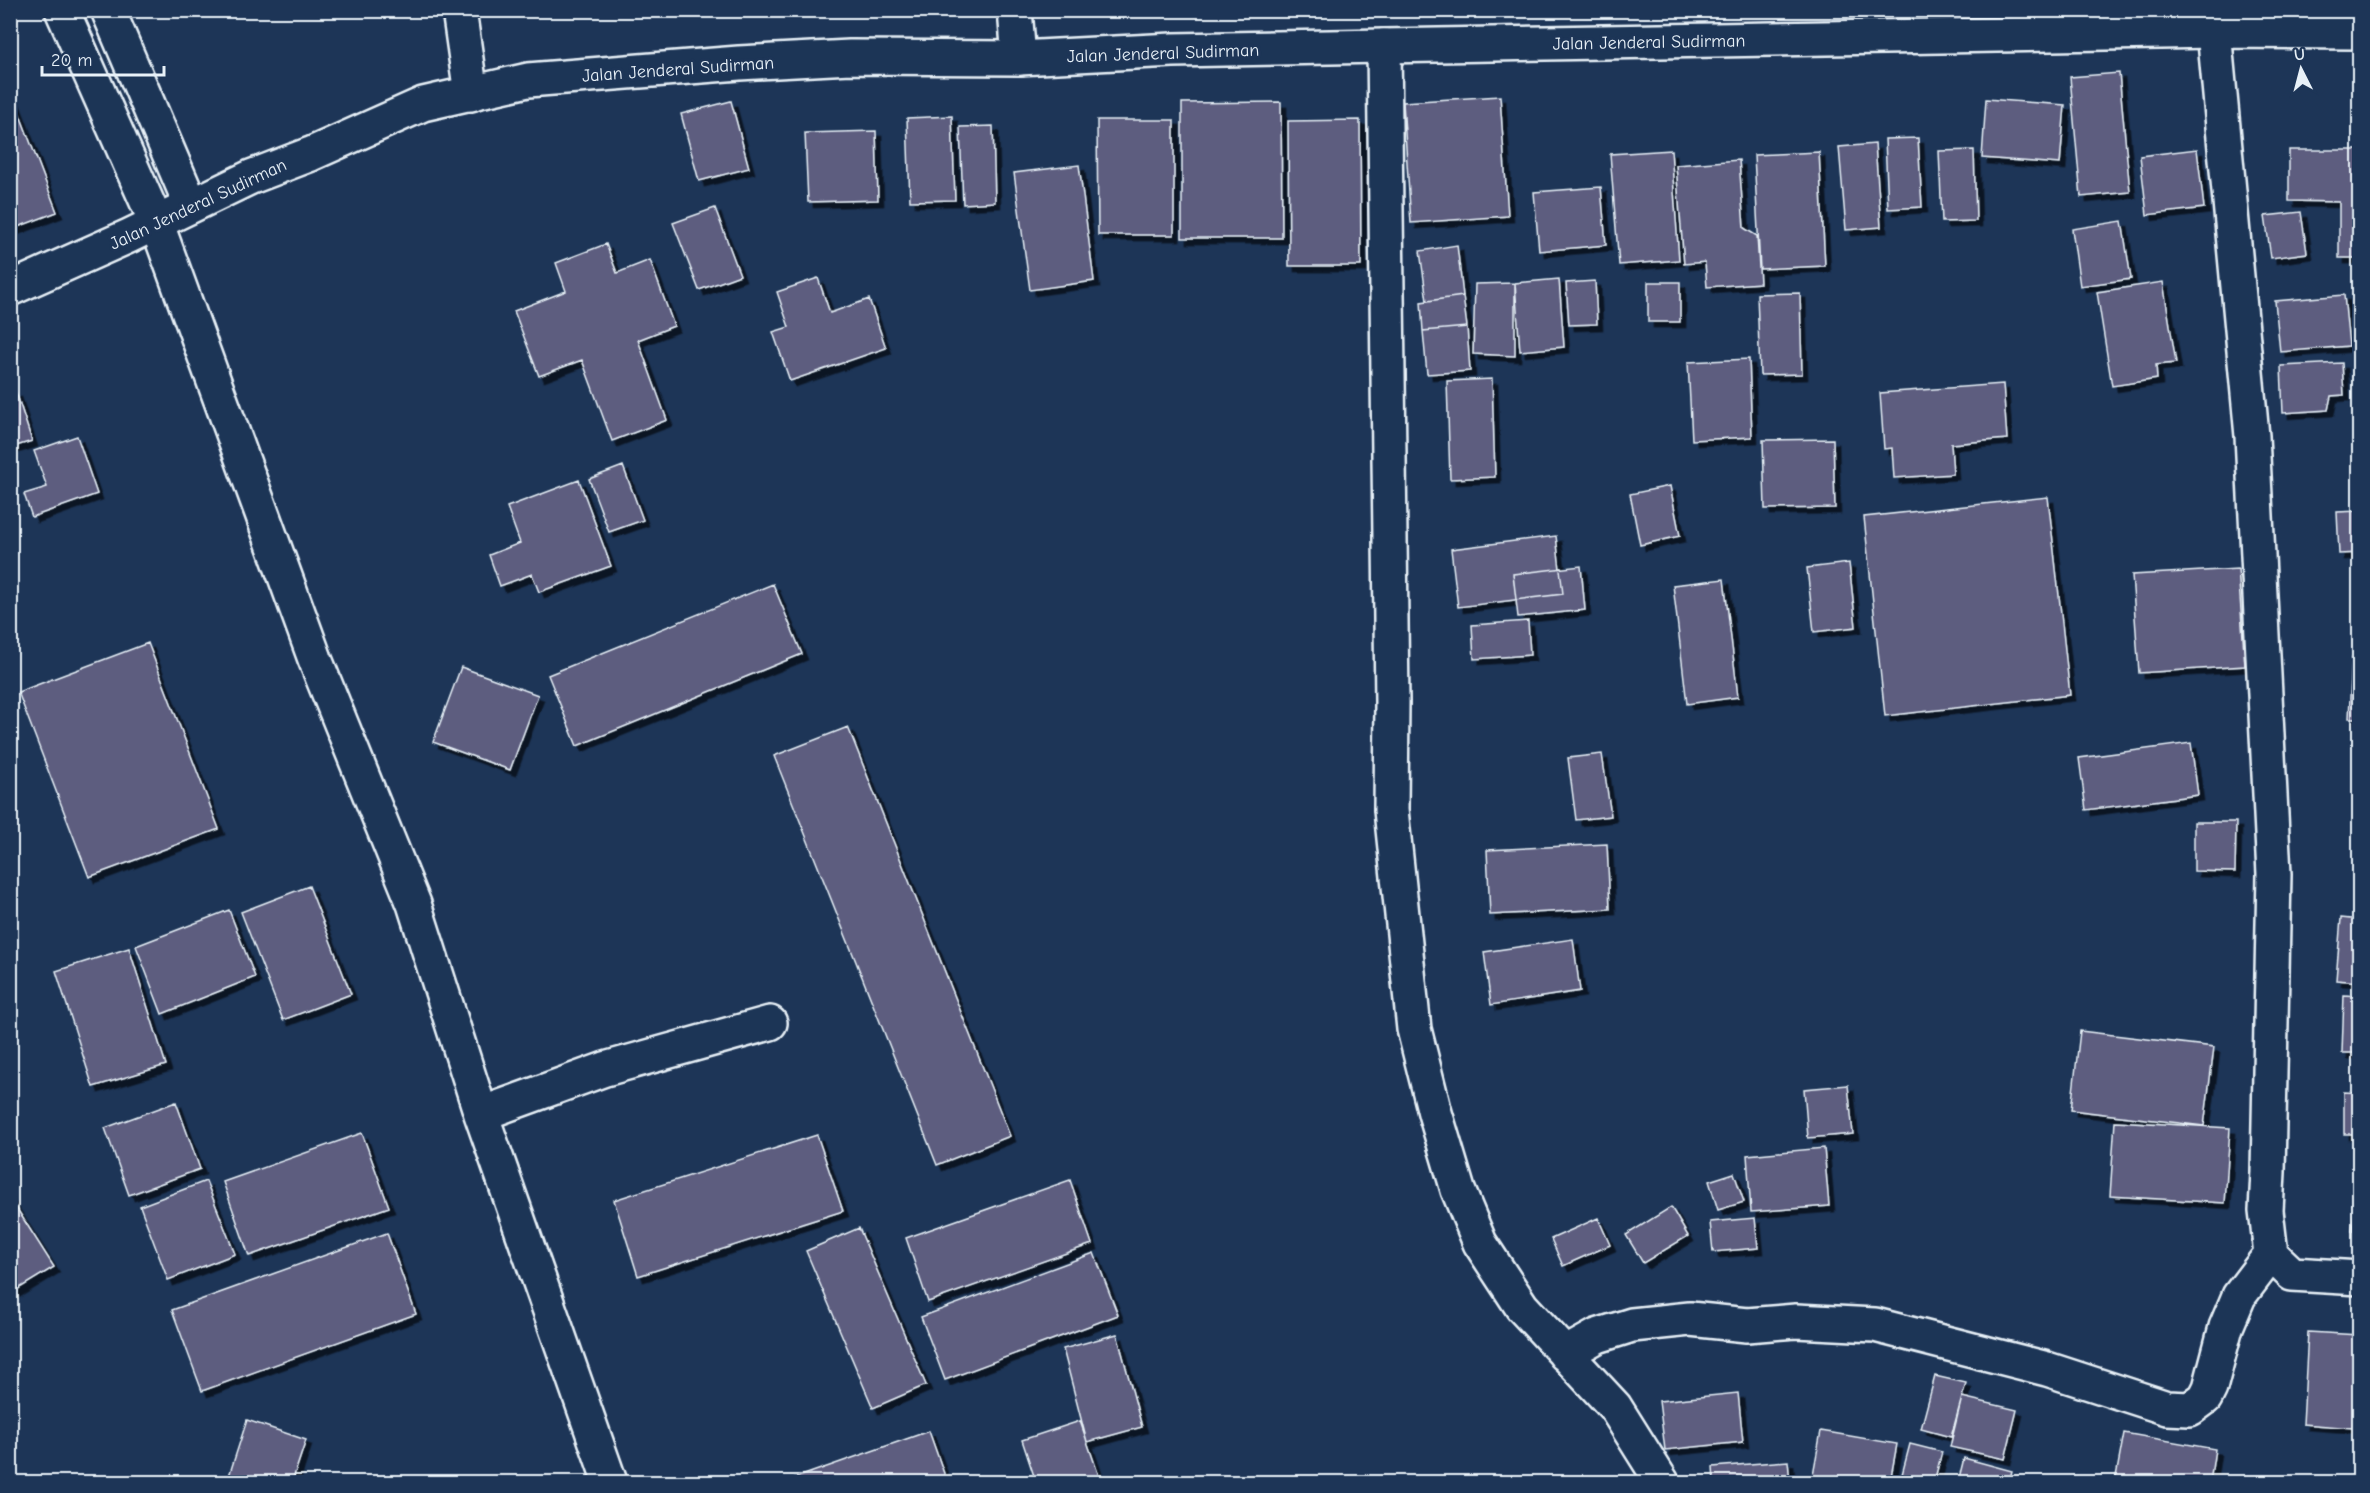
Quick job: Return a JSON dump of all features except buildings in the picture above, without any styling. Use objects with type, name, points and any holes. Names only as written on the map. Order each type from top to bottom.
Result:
[{"type":"main road","points":[[62,10],[156,222],[315,659],[414,904],[481,1114],[610,1482]]},
{"type":"main road","points":[[108,10],[191,205]]},
{"type":"main road","points":[[459,10],[471,94]]},
{"type":"main road","points":[[1015,10],[1019,58]]},
{"type":"main road","points":[[2214,31],[2252,436],[2273,863],[2266,1211],[2271,1254],[2292,1274],[2360,1278]]},
{"type":"main road","name":"Jalan Jenderal Sudirman","points":[[10,290],[251,177],[311,154],[423,104],[528,80],[739,63],[850,57],[1019,58],[1173,50],[2214,31],[2360,32]]},
{"type":"main road","points":[[1384,46],[1392,702],[1391,810],[1414,1029],[1435,1113],[1458,1190],[1480,1243],[1522,1307],[1615,1407],[1662,1482]]},
{"type":"main road","points":[[481,1114],[605,1069],[770,1023]]},
{"type":"main road","points":[[1565,1354],[1597,1336],[1632,1325],[1690,1319],[1747,1325],[1796,1321],[1875,1325],[2047,1369],[2167,1408],[2190,1409],[2205,1398],[2210,1388],[2226,1327],[2239,1296],[2271,1254]]}]
